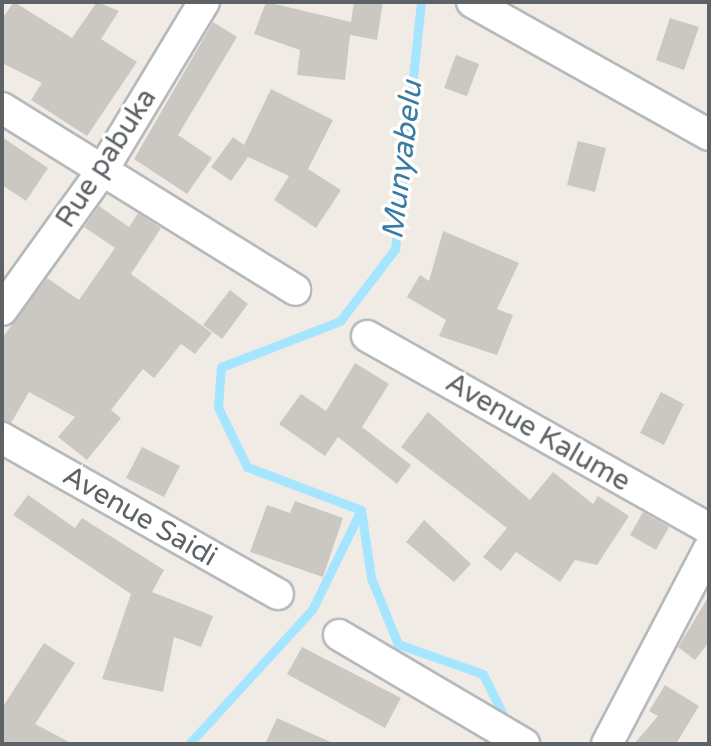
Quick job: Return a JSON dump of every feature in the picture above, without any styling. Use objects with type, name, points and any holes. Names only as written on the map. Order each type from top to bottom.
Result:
[{"type":"street","name":"Rue pabuka","points":[[2,310],[102,171],[204,2]]},
{"type":"street","points":[[472,2],[709,135]]},
{"type":"street","points":[[2,108],[295,290]]},
{"type":"street","name":"Avenue Kalume","points":[[367,336],[709,529]]},
{"type":"street","name":"Avenue Saidi","points":[[2,438],[278,594]]},
{"type":"street","points":[[607,744],[709,549]]},
{"type":"street","points":[[339,635],[524,744]]},
{"type":"building","points":[[14,2],[72,38],[97,2],[119,11],[101,39],[137,62],[87,136],[31,100],[42,83],[2,63],[2,19]]},
{"type":"building","points":[[266,2],[351,22],[354,2],[383,2],[377,40],[350,35],[345,80],[297,75],[300,50],[254,34]]},
{"type":"building","points":[[670,18],[699,27],[684,70],[656,60]]},
{"type":"building","points":[[213,22],[237,37],[178,135],[212,158],[187,194],[134,159]]},
{"type":"building","points":[[456,55],[479,64],[467,96],[444,88]]},
{"type":"building","points":[[271,89],[333,120],[308,169],[341,190],[316,228],[274,200],[289,176],[248,157],[231,181],[211,167],[233,137],[244,145]]},
{"type":"building","points":[[2,137],[48,168],[26,201],[2,185]]},
{"type":"building","points":[[578,141],[606,148],[595,192],[567,185]]},
{"type":"building","points":[[99,206],[129,227],[138,213],[161,228],[131,274],[212,333],[195,354],[181,344],[154,378],[143,369],[111,410],[121,418],[87,460],[58,437],[75,417],[29,392],[11,423],[2,420],[2,338],[47,278],[79,300],[115,248],[84,227]]},
{"type":"building","points":[[443,231],[519,263],[497,309],[513,315],[497,355],[439,336],[446,320],[407,297],[420,275],[429,281]]},
{"type":"building","points":[[230,290],[248,304],[222,339],[203,325]]},
{"type":"building","points":[[355,363],[389,384],[362,427],[411,465],[397,484],[338,437],[325,456],[279,424],[301,394],[326,411]]},
{"type":"building","points":[[661,392],[684,404],[664,445],[640,433]]},
{"type":"building","points":[[428,412],[530,500],[553,472],[593,504],[598,496],[629,516],[597,565],[575,560],[560,582],[516,552],[501,571],[483,557],[507,528],[401,447]]},
{"type":"building","points":[[142,447],[180,466],[164,497],[126,478]]},
{"type":"building","points":[[28,495],[75,528],[82,518],[164,570],[152,592],[213,616],[201,647],[174,637],[163,692],[102,679],[131,594],[13,515]]},
{"type":"building","points":[[295,501],[343,518],[323,577],[250,552],[267,505],[290,513]]},
{"type":"building","points":[[643,512],[669,527],[656,550],[630,535]]},
{"type":"building","points":[[424,520],[471,564],[454,582],[406,542]]},
{"type":"building","points":[[709,596],[709,642],[695,660],[678,647]]},
{"type":"building","points":[[44,643],[75,663],[35,724],[73,744],[2,744],[2,708]]},
{"type":"building","points":[[302,647],[401,698],[385,728],[287,674]]},
{"type":"building","points":[[665,685],[699,706],[676,744],[634,744],[658,716],[649,711]]},
{"type":"building","points":[[277,718],[335,744],[265,744]]},
{"type":"waterway","name":"Munyabelu","points":[[189,744],[312,610],[361,510],[247,467],[218,407],[221,367],[340,321],[395,249],[421,2]]},
{"type":"waterway","points":[[361,510],[371,578],[398,644],[483,674],[507,723]]}]
